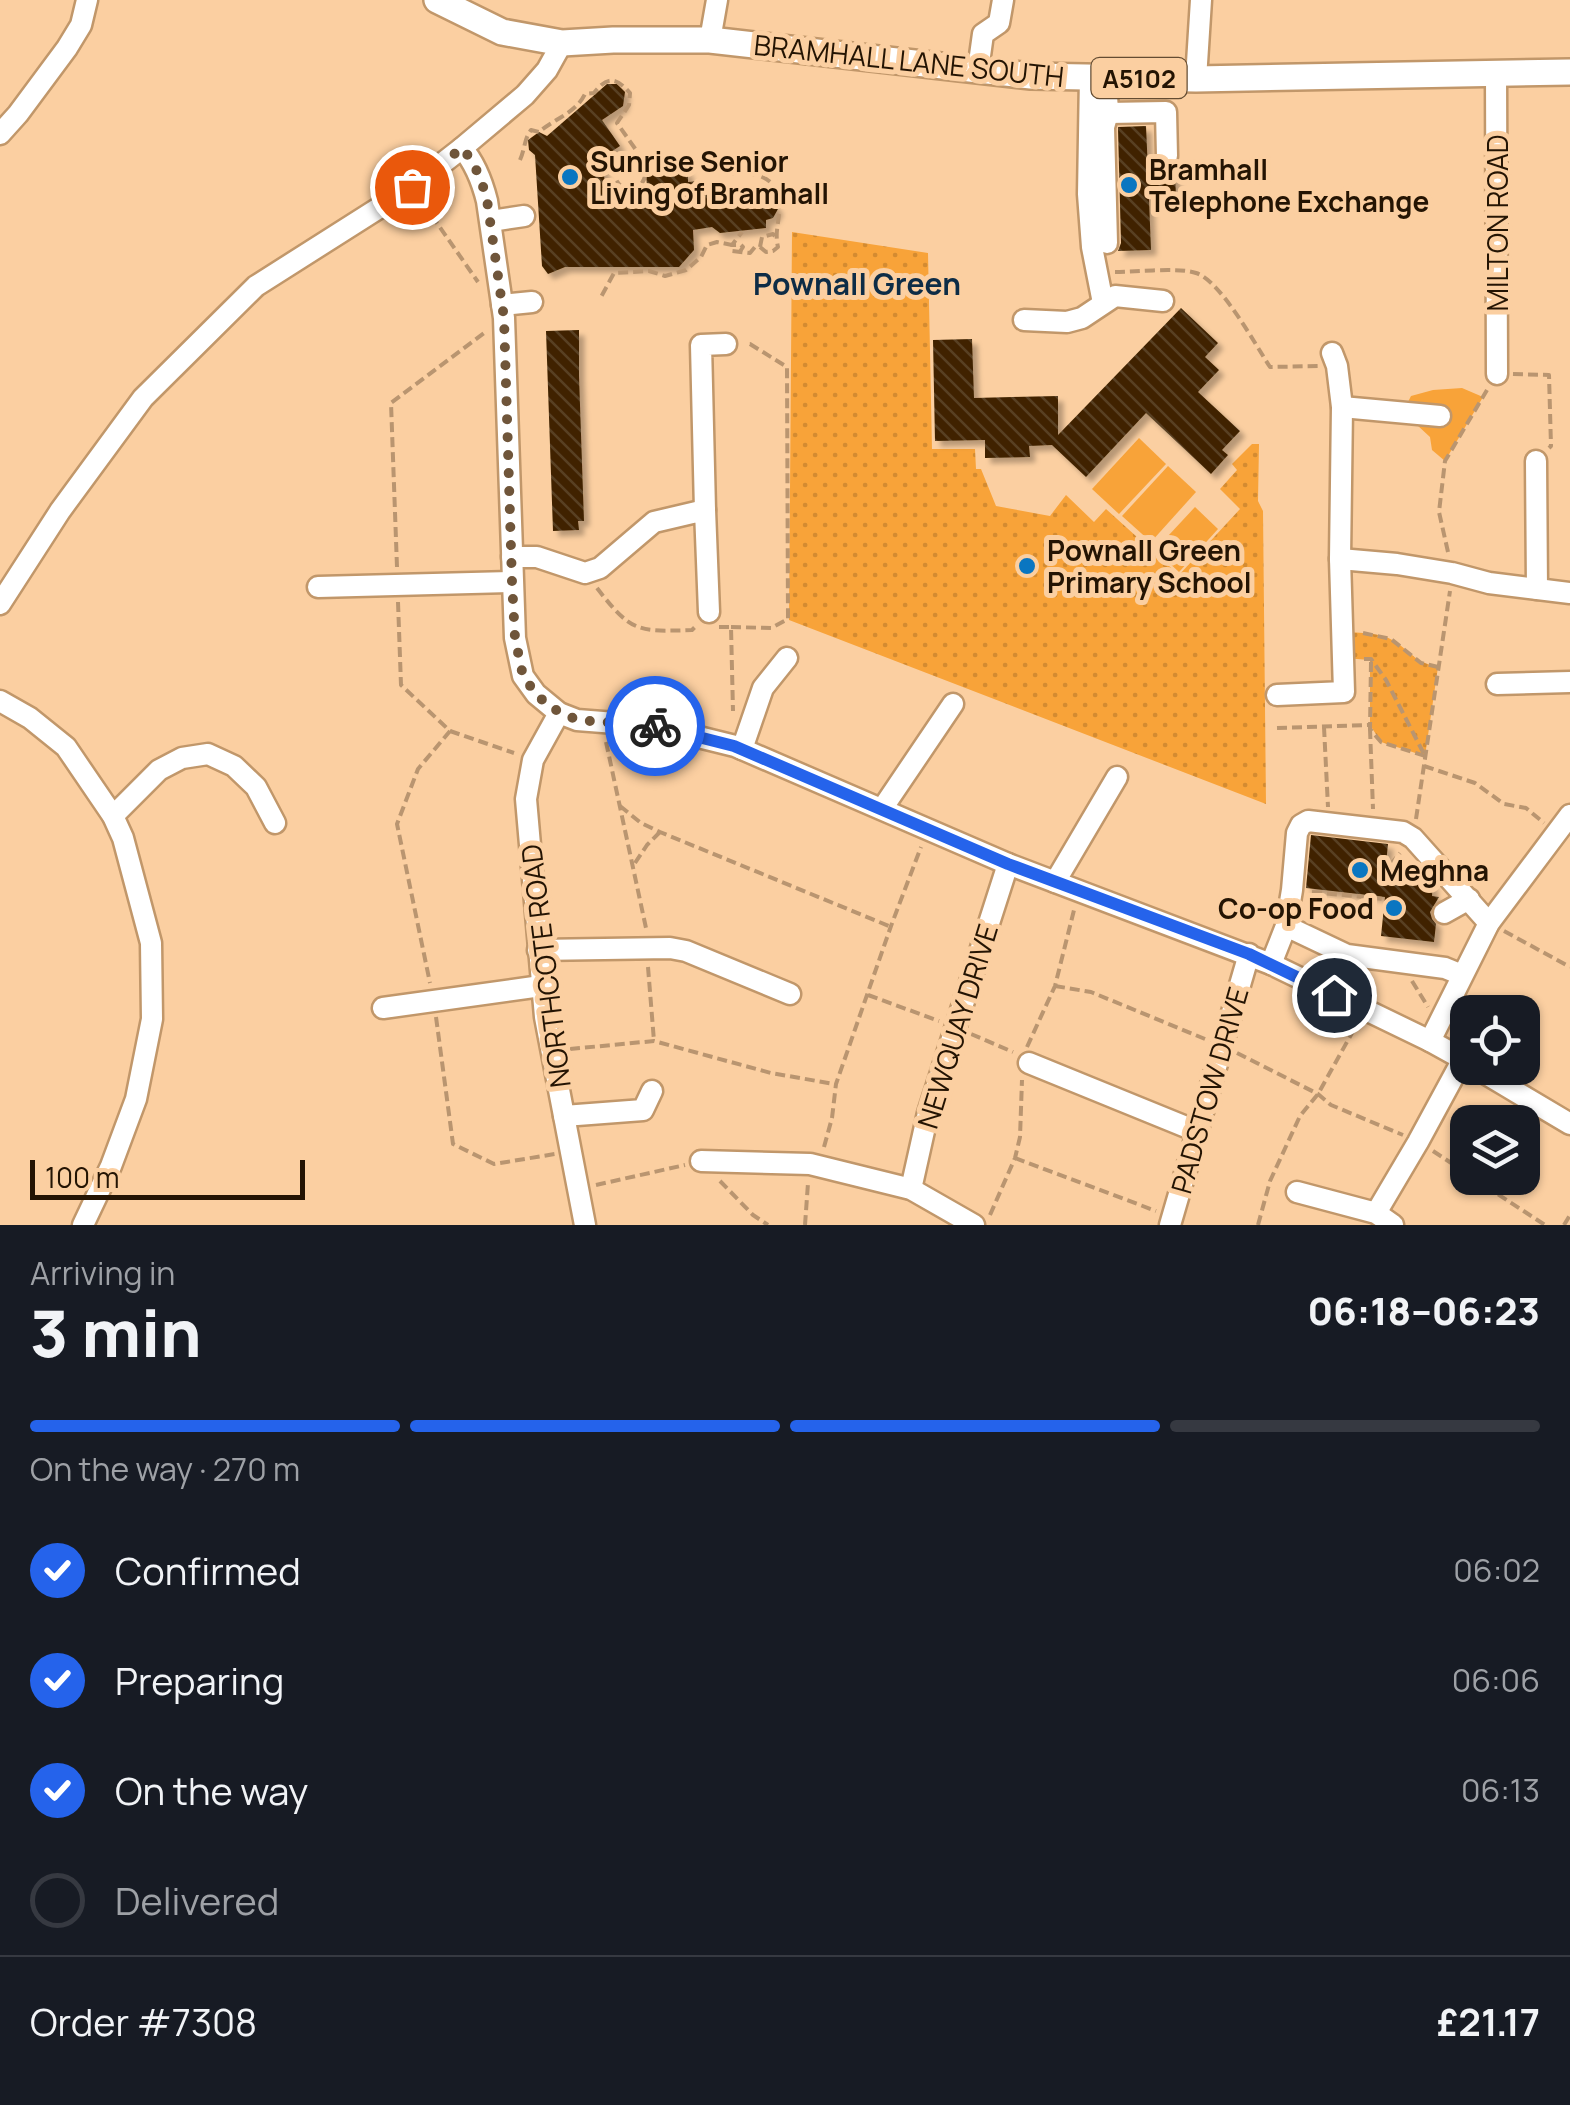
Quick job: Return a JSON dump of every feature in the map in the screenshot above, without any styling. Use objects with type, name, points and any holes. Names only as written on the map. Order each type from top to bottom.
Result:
[{"type":"main road","name":"BRAMHALL LANE SOUTH","points":[[437,0],[502,32],[562,43],[710,40],[1031,76],[1196,79],[1570,72]]},
{"type":"street","points":[[0,134],[67,48],[81,25],[87,0]]},
{"type":"street","points":[[710,40],[717,0]]},
{"type":"street","points":[[978,70],[984,34],[999,23],[1003,0]]},
{"type":"street","points":[[1196,79],[1201,0]]},
{"type":"street","points":[[0,604],[60,511],[143,398],[256,286],[412,187],[462,148],[525,94],[547,70],[562,43]]},
{"type":"street","name":"MILTON ROAD","points":[[1496,72],[1497,374]]},
{"type":"street","points":[[1098,77],[1108,113],[1104,127],[1107,243]]},
{"type":"street","points":[[1098,77],[1088,194],[1092,247],[1103,303]]},
{"type":"street","points":[[1152,78],[1153,112]]},
{"type":"street","points":[[1108,113],[1166,112],[1167,156]]},
{"type":"street","points":[[462,148],[482,183],[492,221],[503,312],[515,638],[523,676],[536,694],[558,712],[577,720],[654,726],[738,747],[1008,864],[1249,954],[1365,1010],[1434,1032],[1450,1046]]},
{"type":"street","points":[[492,221],[524,216]]},
{"type":"street","points":[[1024,320],[1067,322],[1082,318],[1115,296],[1163,301]]},
{"type":"street","points":[[503,312],[532,302]]},
{"type":"street","points":[[709,612],[701,344],[726,344]]},
{"type":"street","points":[[1277,695],[1344,692],[1340,560],[1342,406],[1335,359]]},
{"type":"street","points":[[1342,406],[1440,416]]},
{"type":"street","points":[[1536,461],[1537,589]]},
{"type":"street","points":[[512,557],[537,557],[585,572],[600,568],[654,522],[704,510]]},
{"type":"street","points":[[1340,560],[1397,564],[1490,583],[1570,593]]},
{"type":"street","points":[[318,587],[512,582]]},
{"type":"street","points":[[738,747],[764,688],[787,658]]},
{"type":"street","points":[[1496,684],[1570,682]]},
{"type":"street","points":[[0,701],[30,718],[66,747],[113,816],[123,838],[151,943],[152,1019],[136,1099],[83,1225]]},
{"type":"street","points":[[882,809],[953,704]]},
{"type":"street","name":"NORTHCOTE ROAD","points":[[558,712],[533,760],[526,799],[550,1051],[586,1225]]},
{"type":"street","points":[[113,816],[159,770],[182,758],[208,754],[234,766],[256,786],[275,824]]},
{"type":"street","points":[[1056,882],[1117,777]]},
{"type":"street","points":[[1434,1032],[1488,922],[1570,814]]},
{"type":"street","points":[[1271,964],[1286,926],[1297,833],[1308,820],[1404,832],[1488,922]]},
{"type":"street","name":"NEWQUAY DRIVE","points":[[911,1188],[928,1112],[1008,864]]},
{"type":"street","points":[[1444,913],[1469,899]]},
{"type":"street","points":[[1286,926],[1347,955],[1445,968],[1462,975]]},
{"type":"street","points":[[538,950],[670,948],[790,994]]},
{"type":"street","name":"PADSTOW DRIVE","points":[[1171,1221],[1249,954]]},
{"type":"street","points":[[383,1008],[542,986]]},
{"type":"street","points":[[1029,1063],[1196,1130]]},
{"type":"street","points":[[1297,1192],[1384,1219],[1418,1142],[1455,1085]]},
{"type":"street","points":[[1505,1085],[1570,1124]]},
{"type":"street","points":[[564,1116],[643,1110],[652,1091]]},
{"type":"street","points":[[701,1161],[814,1165],[911,1188],[974,1225]]},
{"type":"path","points":[[520,160],[531,130],[539,132],[581,103],[585,94],[594,94],[602,83],[612,80],[622,83],[630,93],[629,105],[617,123],[643,164]]},
{"type":"path","points":[[643,164],[638,168],[643,175],[646,171],[667,170],[667,161],[710,160],[716,161],[725,174],[765,176],[778,197],[778,246],[773,252],[760,246]]},
{"type":"path","points":[[643,164],[622,161],[615,179],[627,189],[636,188],[646,171]]},
{"type":"path","points":[[412,187],[481,286]]},
{"type":"path","points":[[742,232],[732,245],[732,252],[750,253],[760,246]]},
{"type":"path","points":[[760,246],[765,235],[776,237]]},
{"type":"path","points":[[601,297],[614,273],[650,271],[665,276],[686,270],[707,245],[732,245]]},
{"type":"path","points":[[686,259],[693,263]]},
{"type":"path","points":[[1115,272],[1191,271],[1203,275],[1214,284],[1270,367],[1335,359]]},
{"type":"path","points":[[503,312],[391,403],[401,684],[450,731],[533,760]]},
{"type":"path","points":[[585,572],[615,611],[634,627],[692,630],[709,612],[718,627],[771,628],[788,620],[787,368],[750,344],[726,344]]},
{"type":"path","points":[[1388,880],[1390,865],[1413,838],[1452,573],[1439,512],[1445,460],[1497,374],[1549,375],[1552,446],[1536,461]]},
{"type":"path","points":[[730,627],[738,747]]},
{"type":"path","points":[[1343,632],[1391,639],[1421,663],[1438,668]]},
{"type":"path","points":[[1344,658],[1370,659]]},
{"type":"path","points":[[1370,659],[1386,680],[1425,756]]},
{"type":"path","points":[[1370,659],[1374,828]]},
{"type":"path","points":[[602,722],[646,923],[654,1041]]},
{"type":"path","points":[[1324,726],[1329,823]]},
{"type":"path","points":[[1370,727],[1380,742],[1425,756]]},
{"type":"path","points":[[1277,728],[1370,727]]},
{"type":"path","points":[[450,731],[418,769],[398,824],[434,1001],[453,1144],[494,1164],[571,1151]]},
{"type":"path","points":[[1424,766],[1474,783],[1504,804],[1526,808],[1556,832]]},
{"type":"path","points":[[620,806],[640,823],[660,832],[891,926]]},
{"type":"path","points":[[805,1225],[814,1165],[832,1118],[836,1084],[928,829]]},
{"type":"path","points":[[633,866],[660,832]]},
{"type":"path","points":[[1292,890],[1385,899]]},
{"type":"path","points":[[1488,922],[1570,968]]},
{"type":"path","points":[[1401,962],[1434,1032]]},
{"type":"path","points":[[1055,986],[1092,992],[1221,1045],[1318,1094],[1332,1105],[1418,1142],[1450,1163]]},
{"type":"path","points":[[867,994],[956,1027],[1029,1063]]},
{"type":"path","points":[[1258,1225],[1270,1181],[1300,1116],[1318,1094],[1365,1010]]},
{"type":"path","points":[[550,1051],[654,1041],[771,1072],[836,1084]]},
{"type":"path","points":[[1015,1158],[1171,1221]]},
{"type":"path","points":[[579,1189],[701,1161],[768,1225]]},
{"type":"path","points":[[1499,1195],[1545,1225]]},
{"type":"path","points":[[1564,1225],[1570,1214]]},
{"type":"shaded area","name":"Pownall Green Primary School","points":[[792,232],[928,253],[932,449],[975,449],[976,469],[981,469],[996,506],[1050,516],[1066,495],[1094,522],[1106,509],[1179,575],[1240,509],[1220,489],[1237,470],[1232,464],[1252,444],[1259,444],[1266,804],[789,620]]},
{"type":"shaded area","points":[[1462,388],[1483,397],[1445,461],[1432,450],[1430,437],[1403,412],[1411,396]]},
{"type":"shaded area","points":[[1139,438],[1166,464],[1119,514],[1092,489]]},
{"type":"shaded area","points":[[1168,466],[1196,492],[1151,542],[1122,516]]},
{"type":"shaded area","points":[[1195,507],[1218,529],[1179,572],[1155,550]]},
{"type":"shaded area","points":[[1343,632],[1388,638],[1418,660],[1438,667],[1425,756],[1381,742],[1370,725],[1370,660],[1344,658]]},
{"type":"building","name":"Sunrise Senior Living of Bramhall","points":[[607,84],[617,84],[625,92],[623,106],[602,120],[620,146],[603,157],[606,206],[648,202],[646,173],[688,170],[688,182],[708,180],[709,191],[758,193],[757,202],[771,201],[778,209],[773,218],[766,220],[766,228],[720,233],[712,227],[693,230],[694,250],[679,267],[565,267],[548,274],[542,266],[535,155],[529,150],[528,140],[539,132],[547,136]]},
{"type":"building","name":"Bramhall Telephone Exchange","points":[[1146,126],[1148,171],[1175,170],[1176,198],[1149,199],[1151,250],[1118,251],[1118,127]]},
{"type":"building","points":[[1181,308],[1218,343],[1205,357],[1219,370],[1198,392],[1240,431],[1222,450],[1228,455],[1211,474],[1146,413],[1086,477],[1052,445],[1029,446],[1030,457],[985,458],[985,440],[935,441],[933,340],[972,339],[974,398],[1058,396],[1058,435]]},
{"type":"building","points":[[579,330],[584,521],[578,521],[579,530],[553,531],[546,331]]},
{"type":"building","points":[[1311,835],[1388,844],[1386,864],[1400,866],[1398,880],[1433,884],[1432,896],[1439,897],[1430,912],[1436,924],[1434,942],[1381,936],[1385,897],[1306,888]]},
{"type":"way so far","points":[[412,187],[462,148],[482,183],[492,221],[504,318],[515,638],[523,676],[550,707],[577,720],[655,726]]},
{"type":"place","name":"Sunrise Senior Living of Bramhall","points":[[570,177]]},
{"type":"place","name":"Bramhall Telephone Exchange","points":[[1129,185]]},
{"type":"place","name":"Pownall Green Primary School","points":[[1027,566]]},
{"type":"place","name":"Meghna","points":[[1360,870]]},
{"type":"place","name":"Co-op Food","points":[[1394,908]]},
{"type":"district","name":"Pownall Green","points":[[857,283]]},
{"type":"route","points":[[655,726],[734,746],[1008,864],[1249,954],[1334,995]]}]
